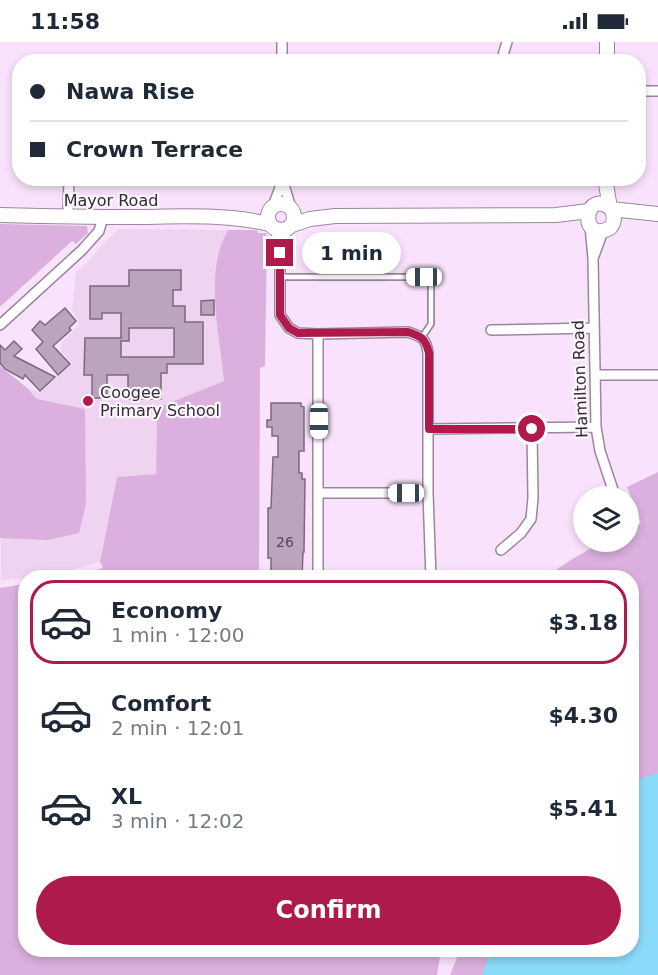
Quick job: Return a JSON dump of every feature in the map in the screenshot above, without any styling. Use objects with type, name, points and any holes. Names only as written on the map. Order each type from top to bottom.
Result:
[{"type":"main road","name":"Hamilton Road","points":[[604,186],[596,220],[614,217],[606,186]]},
{"type":"main road","points":[[285,204],[291,209],[294,217],[281,227],[267,218],[272,207],[285,204]]},
{"type":"main road","name":"Mayor Road","points":[[0,215],[222,216],[258,212],[272,207]]},
{"type":"main road","name":"Mayor Road","points":[[291,209],[335,216]]},
{"type":"main road","points":[[611,209],[655,214]]},
{"type":"main road","points":[[596,220],[655,214]]},
{"type":"main road","name":"Mayor Road","points":[[222,216],[281,227],[310,219],[335,216],[556,215],[596,220]]},
{"type":"street","points":[[68,216],[69,186]]},
{"type":"street","points":[[272,207],[280,186]]},
{"type":"street","points":[[284,186],[291,209]]},
{"type":"street","points":[[0,325],[82,250],[99,231],[103,217]]},
{"type":"street","name":"Hamilton Road","points":[[596,220],[593,258],[596,427],[600,451],[612,486]]},
{"type":"street","name":"Hamilton Road","points":[[593,258],[596,220]]},
{"type":"street","points":[[281,227],[280,315],[289,328],[298,333],[318,334],[408,332],[422,337],[427,344],[429,353],[428,493],[431,570]]},
{"type":"street","points":[[491,330],[594,328]]},
{"type":"street","points":[[318,334],[318,570]]},
{"type":"street","points":[[595,375],[658,375]]},
{"type":"street","points":[[429,429],[596,427]]},
{"type":"street","points":[[501,550],[521,533],[531,519],[532,429]]},
{"type":"street","points":[[318,493],[428,493]]},
{"type":"lane","points":[[281,277],[424,277],[431,285],[431,324],[422,337]]},
{"type":"shaded area","points":[[0,224],[87,226],[88,233],[76,244],[72,241],[0,307]]},
{"type":"shaded area","name":"Coogee Primary School","points":[[118,229],[228,230],[220,247],[216,269],[215,300],[224,381],[157,408],[156,474],[117,477],[100,562],[71,570],[18,570],[18,579],[1,580],[0,366],[27,388],[40,393],[72,364],[61,351],[62,342],[78,326],[78,320],[72,310],[76,272],[92,258]]},
{"type":"shaded area","points":[[228,230],[257,230],[258,233],[266,233],[265,366],[260,368],[259,570],[97,570],[103,568],[100,562],[117,477],[156,474],[157,408],[224,381],[215,297],[220,248]]},
{"type":"shaded area","points":[[0,366],[37,399],[85,409],[86,504],[79,533],[48,540],[0,538]]},
{"type":"shaded area","points":[[658,472],[658,975],[450,975],[457,957],[639,957],[639,570],[556,570],[585,552],[639,552],[639,524],[641,523],[639,486],[629,486]]},
{"type":"shaded area","points":[[18,585],[18,957],[440,957],[437,975],[0,975],[0,588]]},
{"type":"water","points":[[658,773],[658,975],[482,975],[488,957],[639,957],[639,780]]},
{"type":"building","points":[[129,270],[181,270],[181,290],[173,290],[173,306],[185,306],[185,322],[203,322],[203,364],[167,364],[167,373],[161,373],[161,399],[128,399],[128,375],[107,375],[107,398],[92,398],[92,375],[84,375],[85,338],[121,338],[121,313],[102,313],[102,319],[90,319],[90,286],[129,286]],"holes":[[[129,328],[174,328],[174,357],[121,357],[121,341],[129,341]]]},
{"type":"building","points":[[214,300],[214,315],[201,315],[201,301]]},
{"type":"building","points":[[65,308],[76,321],[69,328],[71,330],[53,346],[70,364],[58,375],[36,349],[43,342],[32,330],[40,321],[45,325]]},
{"type":"building","points":[[14,341],[22,349],[14,356],[55,377],[40,391],[25,375],[23,379],[5,369],[0,363],[0,345],[5,350]]},
{"type":"building","points":[[271,403],[301,403],[304,407],[304,451],[299,451],[299,473],[302,473],[302,479],[305,479],[302,570],[271,570],[271,558],[268,558],[268,508],[271,508],[273,457],[278,457],[278,436],[272,436],[272,427],[267,427],[267,420],[271,420]]},
{"type":"place","name":"Coogee Primary School","points":[[88,401]]},
{"type":"route","points":[[280,253],[280,315],[289,328],[298,333],[408,332],[422,337],[429,353],[429,429],[532,429]]}]
